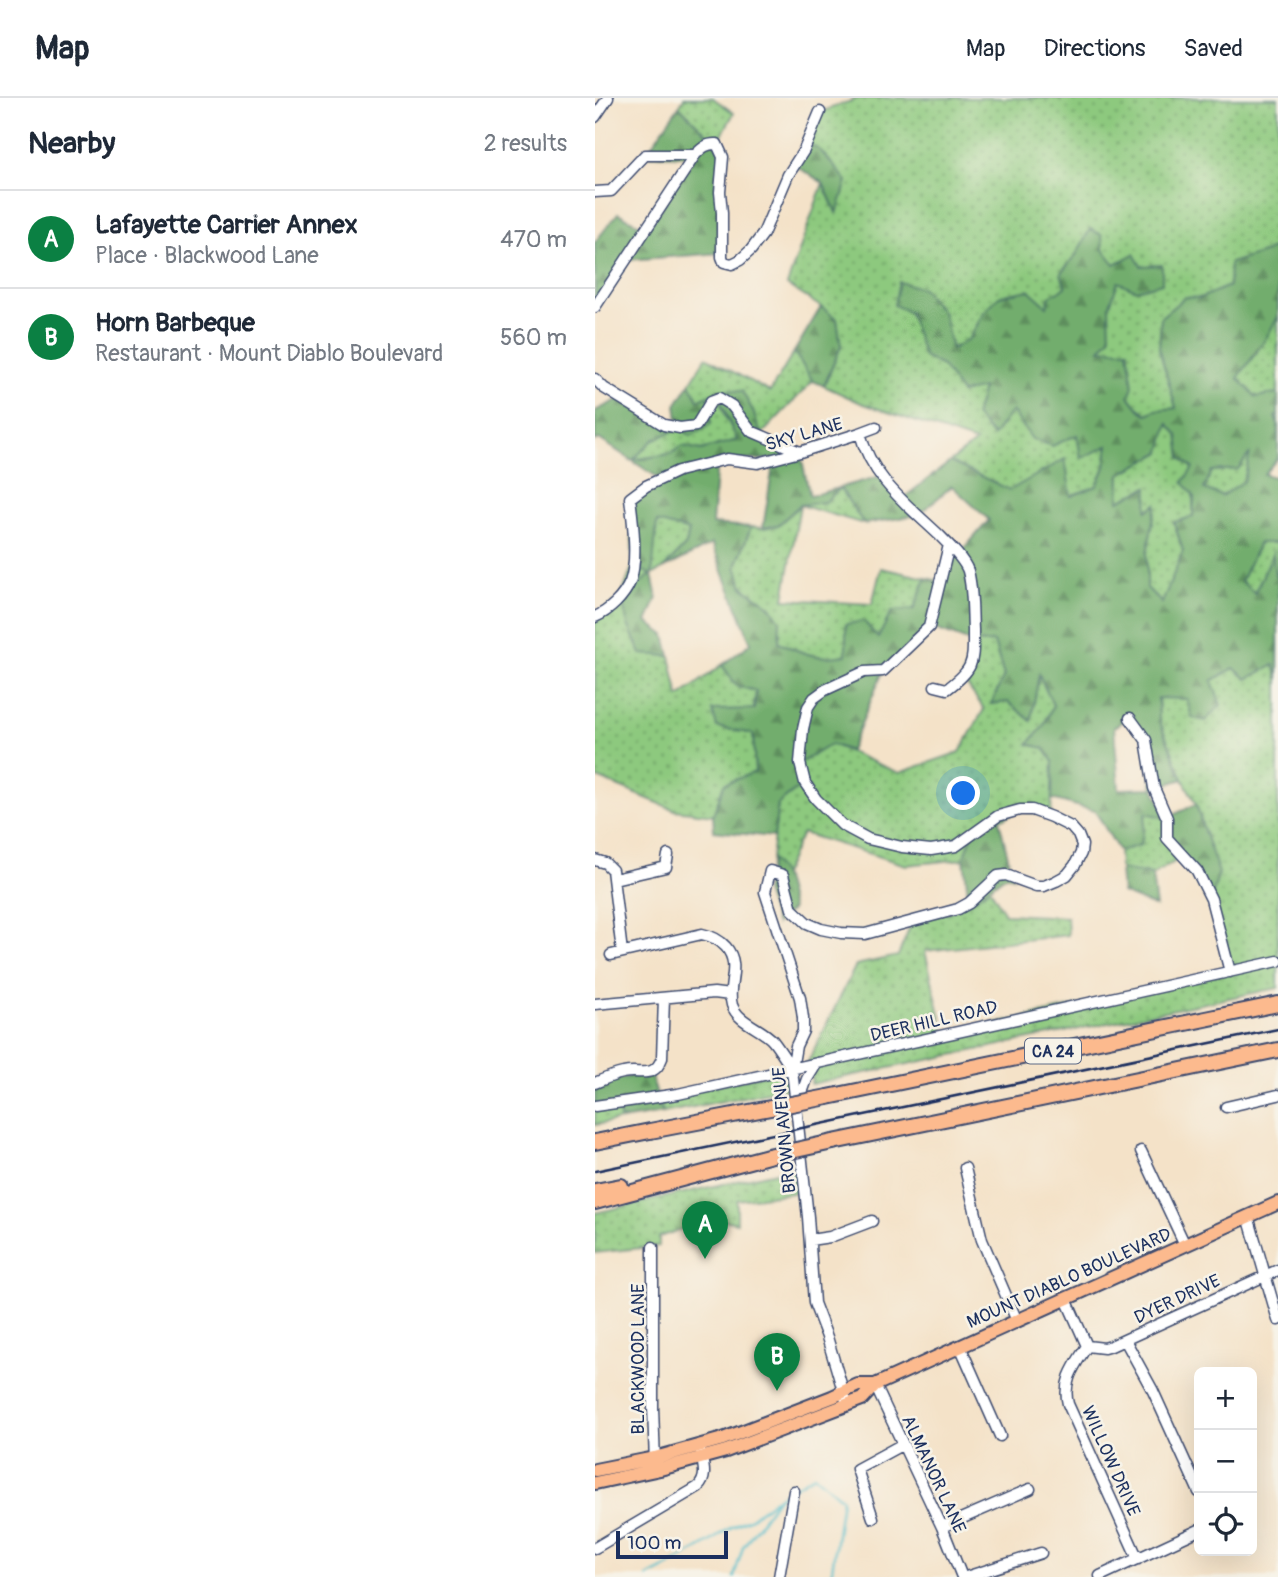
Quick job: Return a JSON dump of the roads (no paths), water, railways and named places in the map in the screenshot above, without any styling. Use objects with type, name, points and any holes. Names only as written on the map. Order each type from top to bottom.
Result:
[{"type":"highway","name":"CA 24","points":[[595,1140],[828,1097],[1278,1004]]},
{"type":"highway","points":[[595,1194],[1278,1050]]},
{"type":"main road","name":"MOUNT DIABLO BOULEVARD","points":[[595,1483],[701,1452],[734,1435],[845,1398],[862,1399],[875,1385],[1278,1203]]},
{"type":"main road","name":"MOUNT DIABLO BOULEVARD","points":[[595,1470],[655,1464]]},
{"type":"street","points":[[595,117],[608,98]]},
{"type":"street","points":[[595,307],[695,155],[704,146],[717,144],[723,157],[720,192],[724,262],[732,264],[740,260],[762,234],[788,176],[804,150],[820,111]]},
{"type":"street","points":[[595,192],[611,191],[645,155],[695,155]]},
{"type":"street","points":[[595,379],[604,388],[664,425],[680,428],[696,426],[711,401],[719,397],[732,406],[751,431],[800,452]]},
{"type":"street","points":[[860,433],[876,428]]},
{"type":"street","name":"SKY LANE","points":[[595,617],[621,597],[630,582],[633,565],[630,499],[646,486],[678,471],[727,459],[758,463],[860,433],[872,464],[891,490],[949,545],[967,568],[972,598],[973,661],[962,678],[947,689],[935,686]]},
{"type":"street","name":"BROWN AVENUE","points":[[845,1398],[814,1303],[792,1069],[796,1046],[803,1031],[803,1018],[800,998],[765,892],[770,871],[783,875],[792,909],[807,923],[841,933],[865,934],[958,909],[969,903],[998,876],[1006,875],[1036,886],[1044,886],[1067,875],[1081,853],[1079,835],[1071,827],[1032,810],[997,816],[957,845],[931,849],[902,847],[868,839],[842,825],[816,799],[805,783],[800,763],[808,707],[814,698],[825,690],[864,672],[883,670],[929,626],[949,545]]},
{"type":"street","points":[[1130,718],[1146,740],[1154,788],[1167,818],[1167,838],[1197,871],[1211,899],[1230,972]]},
{"type":"street","points":[[614,879],[666,867],[668,855]]},
{"type":"street","points":[[595,860],[605,863],[612,870],[622,952]]},
{"type":"street","points":[[611,955],[702,934],[712,936],[729,951],[734,962],[730,995],[733,1009],[742,1019],[772,1040],[792,1069]]},
{"type":"street","name":"DEER HILL ROAD","points":[[595,1106],[678,1094],[1278,961]]},
{"type":"street","points":[[595,1004],[715,993],[730,995]]},
{"type":"street","points":[[595,1083],[625,1072],[650,1073],[659,1068],[662,1058],[664,998]]},
{"type":"street","points":[[797,1104],[817,1063]]},
{"type":"street","points":[[1226,1107],[1278,1096]]},
{"type":"street","points":[[1141,1152],[1185,1245]]},
{"type":"street","points":[[965,1168],[982,1240],[1017,1321]]},
{"type":"street","points":[[1248,1216],[1278,1320]]},
{"type":"street","points":[[810,1240],[830,1237],[872,1221]]},
{"type":"street","name":"BLACKWOOD LANE","points":[[653,1247],[655,1464]]},
{"type":"street","name":"DYER DRIVE","points":[[1087,1346],[1104,1348],[1125,1340],[1278,1270]]},
{"type":"street","points":[[1066,1299],[1087,1346]]},
{"type":"street","points":[[1125,1340],[1153,1391],[1194,1481]]},
{"type":"street","points":[[960,1346],[1000,1436]]},
{"type":"street","name":"WILLOW DRIVE","points":[[1087,1346],[1070,1375],[1066,1396],[1139,1559]]},
{"type":"street","name":"ALMANOR LANE","points":[[875,1385],[964,1577]]},
{"type":"street","points":[[873,1518],[857,1469],[903,1444]]},
{"type":"street","points":[[595,1548],[698,1487],[704,1479],[701,1452]]},
{"type":"street","points":[[942,1527],[1030,1489]]},
{"type":"street","points":[[779,1577],[794,1491]]},
{"type":"street","points":[[1100,1576],[1194,1533]]},
{"type":"street","points":[[964,1577],[1041,1553]]},
{"type":"waterway","points":[[734,1577],[743,1547],[778,1497],[814,1475],[842,1499],[831,1577]]},
{"type":"waterway","points":[[647,1577],[751,1518],[775,1499]]},
{"type":"railway","points":[[595,1171],[1278,1029]]},
{"type":"place","name":"Lafayette Carrier Annex","points":[[705,1259]]},
{"type":"place","name":"Horn Barbeque","points":[[777,1391]]}]
